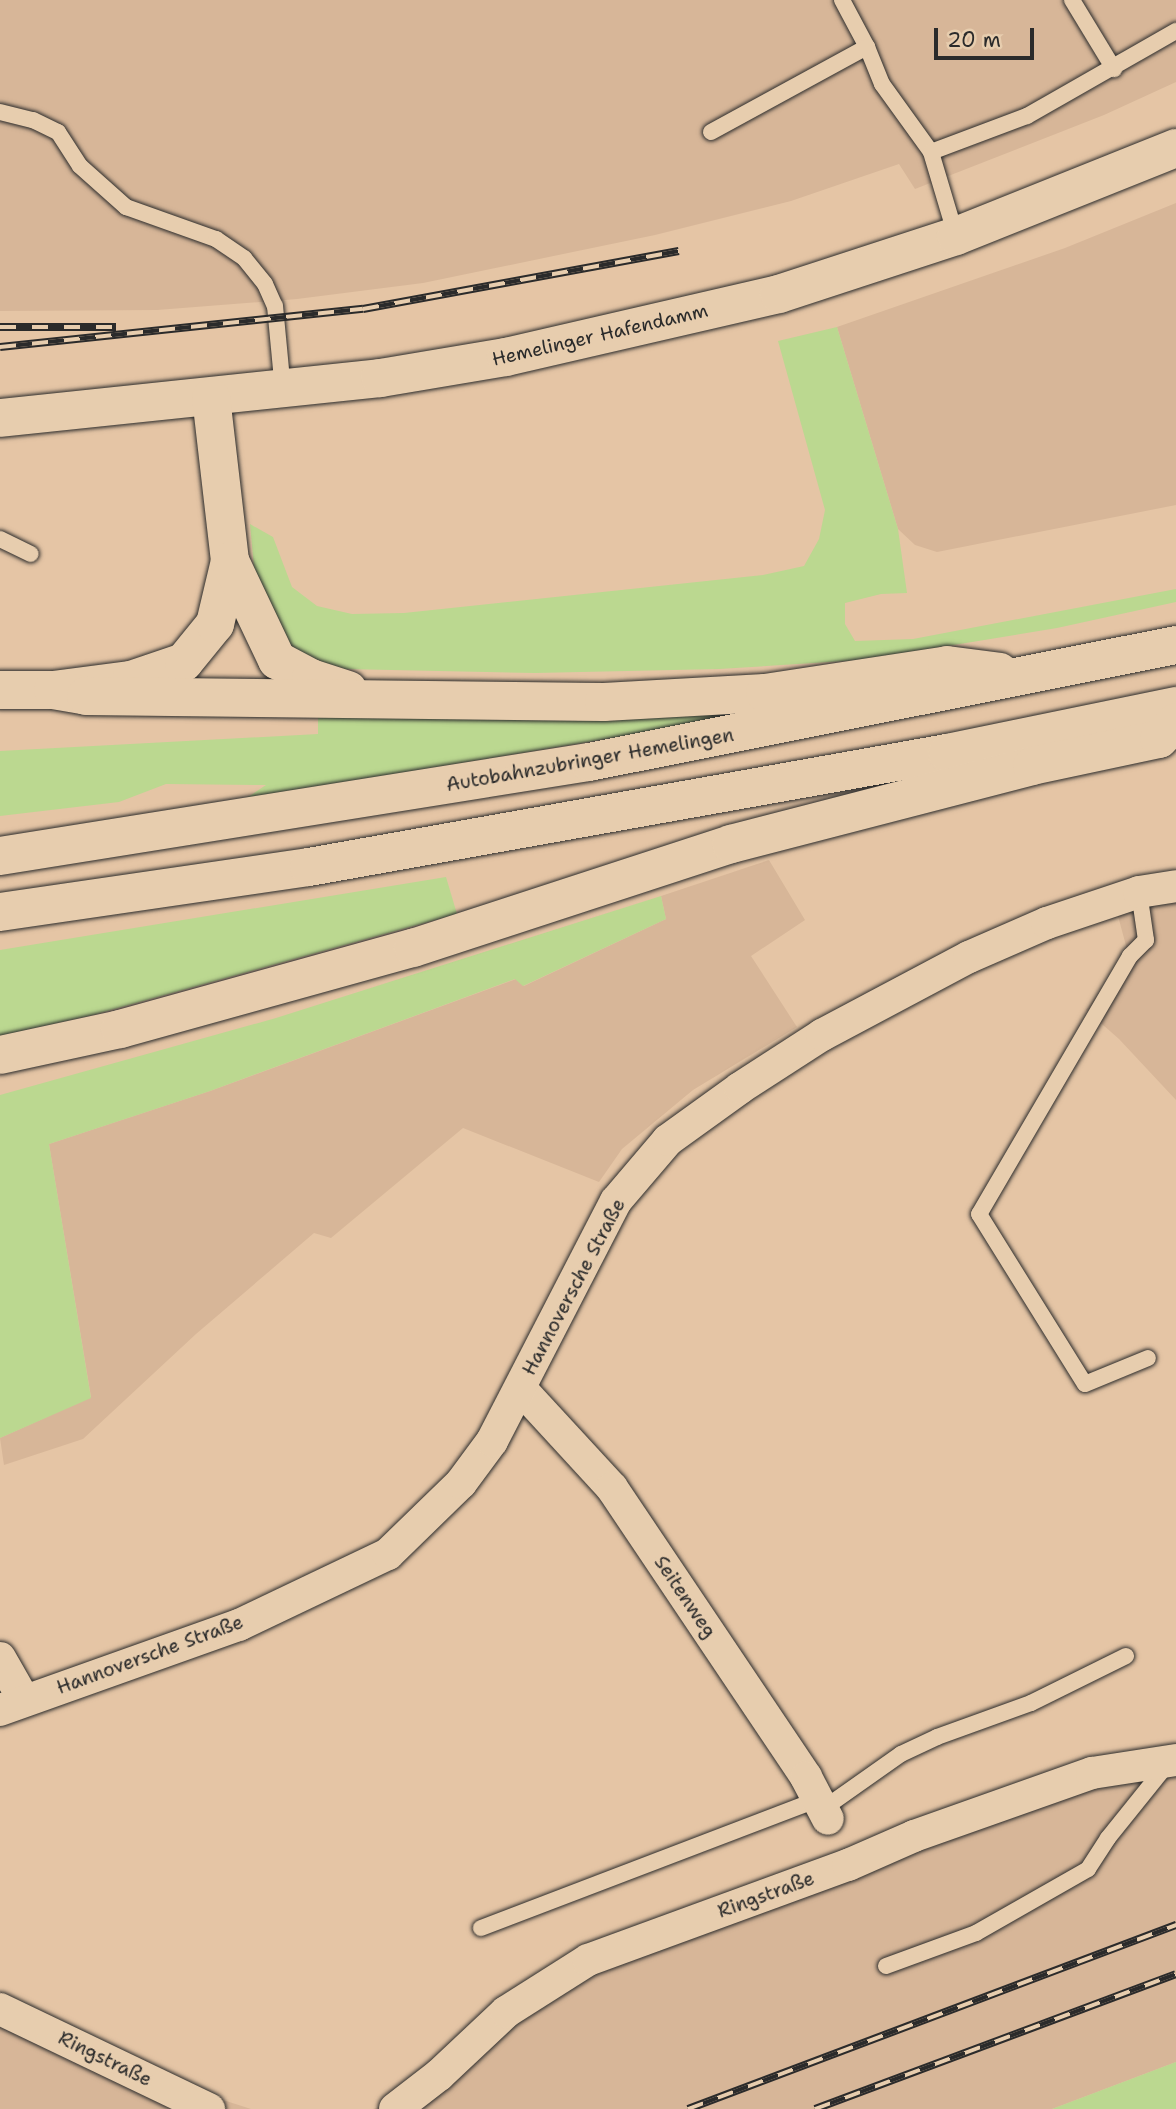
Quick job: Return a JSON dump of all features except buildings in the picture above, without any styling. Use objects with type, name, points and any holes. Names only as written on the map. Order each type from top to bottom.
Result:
[{"type":"main road","name":"Hemelinger Hafendamm","points":[[0,418],[211,398],[380,378],[532,351],[779,294],[956,236],[1176,148]]},
{"type":"main road","points":[[211,398],[230,561],[276,660],[311,678],[376,699]]},
{"type":"main road","points":[[0,690],[53,690],[131,680],[184,662],[215,624],[230,561]]},
{"type":"main road","name":"Autobahnzubringer Hemelingen","points":[[0,856],[589,762],[1030,677],[1176,645]]},
{"type":"main road","points":[[53,690],[86,696],[604,702],[738,695],[947,665],[1030,677]]},
{"type":"main road","points":[[0,912],[309,867],[947,753],[1176,706]]},
{"type":"main road","points":[[0,1055],[120,1029],[413,948],[731,845],[1032,766],[1158,739],[1176,722]]},
{"type":"street","name":"Hannoversche Straße","points":[[12,1705],[239,1625],[388,1554],[461,1483],[492,1441],[616,1201],[668,1140],[740,1088],[822,1035],[968,957],[1047,923],[1139,892],[1176,886]]},
{"type":"street","name":"Seitenweg","points":[[521,1389],[612,1488],[823,1809]]},
{"type":"street","points":[[0,1658],[12,1705]]},
{"type":"street","name":"Ringstraße","points":[[395,2109],[439,2075],[506,2012],[587,1960],[848,1866],[914,1836],[1092,1773],[1172,1761]]},
{"type":"street","name":"Ringstraße","points":[[0,2009],[209,2109]]},
{"type":"lane","points":[[842,0],[867,47],[882,84],[931,152],[956,236]]},
{"type":"lane","points":[[1072,0],[1114,69]]},
{"type":"lane","points":[[931,152],[1027,116],[1114,69],[1176,31]]},
{"type":"lane","points":[[710,132],[867,47]]},
{"type":"lane","points":[[0,112],[33,120],[58,132],[80,166],[127,207],[216,239],[244,258],[265,284],[275,306],[284,390]]},
{"type":"lane","points":[[0,539],[32,554]]},
{"type":"lane","points":[[1139,892],[1146,940],[1130,956],[979,1214],[1085,1384],[1148,1358]]},
{"type":"lane","points":[[481,1928],[823,1809],[901,1754],[937,1737],[1031,1703],[1126,1656]]},
{"type":"lane","points":[[886,1966],[976,1933],[1088,1869],[1108,1838],[1172,1761]]},
{"type":"shaded area","points":[[0,0],[1176,0],[1176,82],[1104,115],[915,189],[899,164],[791,201],[655,235],[423,283],[297,299],[157,310],[0,311]]},
{"type":"shaded area","points":[[1176,203],[1176,505],[937,552],[915,545],[898,529],[837,327],[1065,248]]},
{"type":"shaded area","points":[[769,860],[805,920],[751,956],[797,1027],[693,1090],[622,1149],[599,1182],[463,1128],[331,1238],[314,1233],[196,1334],[83,1439],[4,1465],[0,1438],[91,1397],[49,1144],[210,1091],[516,979],[524,986],[666,919],[661,896]]},
{"type":"shaded area","points":[[1176,891],[1176,1100],[1119,1039],[1086,1010],[1128,953],[1115,905]]},
{"type":"shaded area","points":[[1176,1764],[1176,2062],[1052,2109],[373,2109],[390,2103],[586,1973],[1077,1789]]},
{"type":"shaded area","points":[[0,1994],[220,2099],[251,2109],[0,2109]]},
{"type":"green space","points":[[837,327],[898,529],[907,593],[881,594],[845,603],[845,624],[855,641],[913,639],[1176,589],[1176,602],[1057,628],[862,660],[719,669],[535,673],[344,669],[305,658],[283,642],[254,568],[250,524],[273,537],[292,587],[317,606],[352,614],[404,613],[763,575],[804,566],[819,539],[825,510],[778,341]]},
{"type":"green space","points":[[779,703],[714,721],[245,799],[266,785],[166,784],[119,802],[0,816],[0,751],[318,734],[318,711]]},
{"type":"green space","points":[[446,877],[457,914],[93,1015],[0,1036],[0,950]]},
{"type":"green space","points":[[661,896],[666,919],[523,986],[515,979],[210,1091],[49,1144],[91,1398],[0,1438],[0,1095],[276,1018]]},
{"type":"green space","points":[[1176,2062],[1176,2109],[1052,2109]]},
{"type":"railway","points":[[0,347],[363,309],[679,251]]},
{"type":"railway","points":[[0,327],[116,327]]},
{"type":"railway","points":[[688,2109],[1176,1925]]},
{"type":"railway","points":[[815,2109],[1176,1974]]}]
